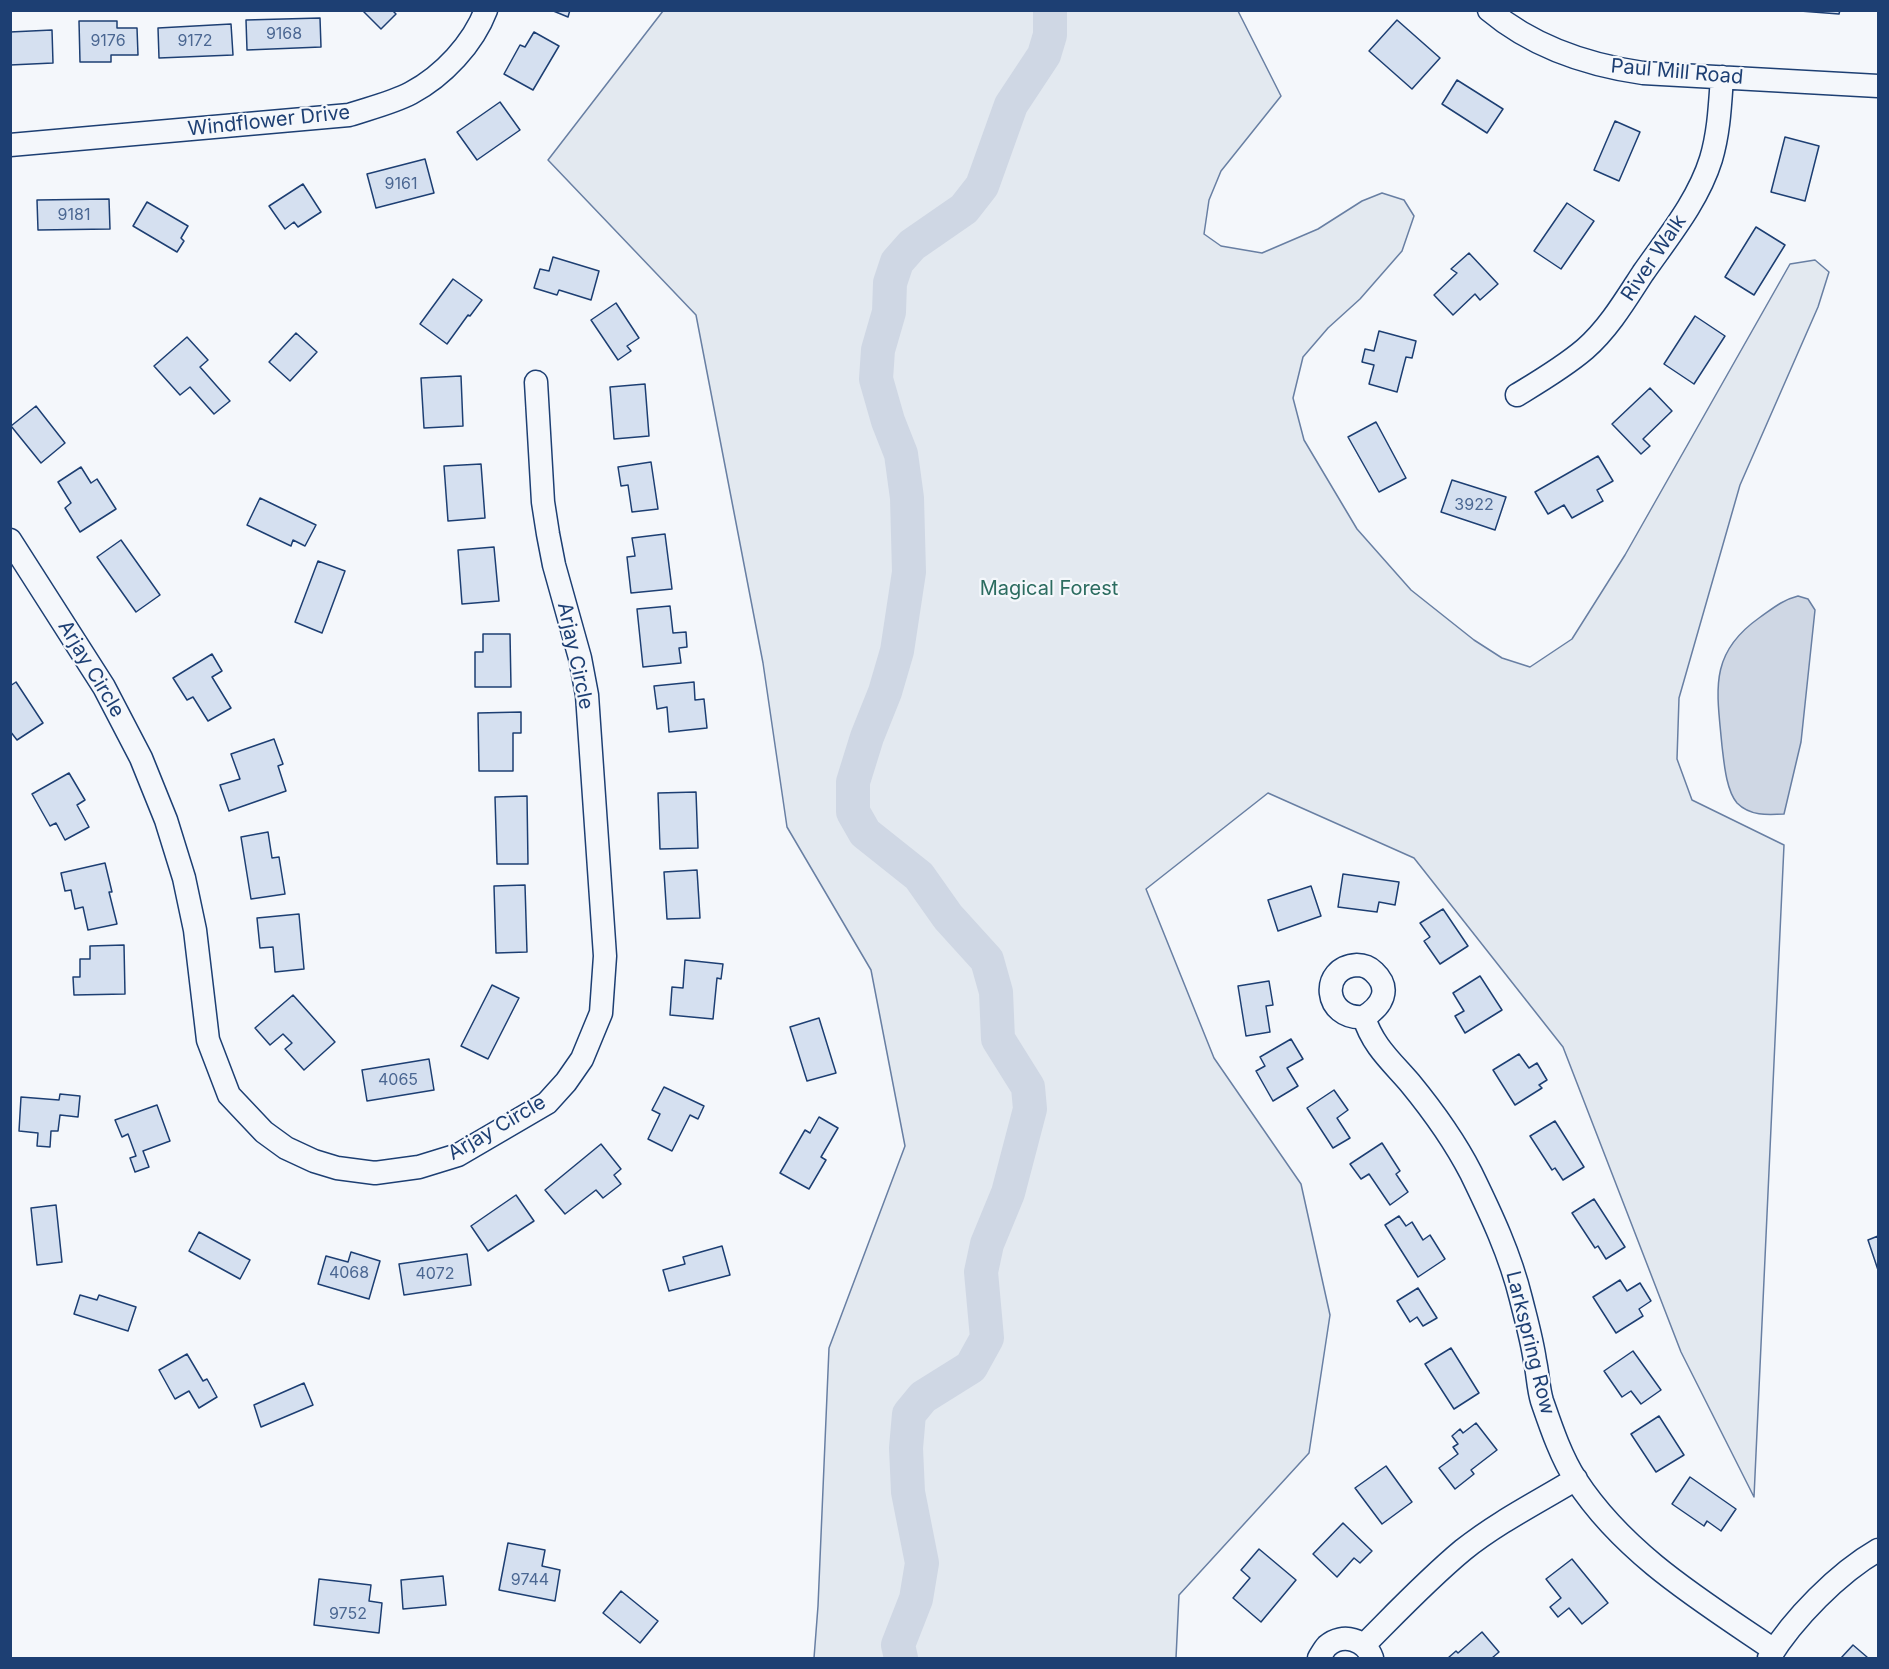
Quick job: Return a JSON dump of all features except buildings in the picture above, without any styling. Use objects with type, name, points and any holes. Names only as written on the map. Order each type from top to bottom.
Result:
[{"type":"street","name":"Windflower Drive","points":[[10,145],[349,115],[413,92],[440,72],[466,46],[486,10]]},
{"type":"street","name":"Paul Mill Road","points":[[1489,10],[1539,44],[1611,68],[1643,73],[1878,86]]},
{"type":"street","name":"River Walk","points":[[1516,395],[1558,370],[1592,342],[1616,312],[1685,213],[1701,183],[1718,133],[1722,77]]},
{"type":"street","name":"Arjay Circle","points":[[10,540],[104,687],[141,758],[166,820],[184,878],[195,930],[208,1040],[229,1095],[264,1132],[286,1148],[314,1161],[338,1168],[375,1173],[419,1167],[458,1155],[547,1102],[566,1082],[582,1059],[601,1013],[605,956],[587,695],[580,658],[554,565],[548,534],[543,502],[536,382]]},
{"type":"street","name":"Larkspring Row","points":[[1364,1017],[1368,1030],[1379,1049],[1440,1121],[1464,1159],[1504,1242],[1523,1307],[1535,1358],[1541,1398],[1555,1436],[1576,1479],[1612,1526],[1643,1557],[1772,1654]]},
{"type":"street","points":[[1319,1659],[1326,1646],[1338,1639],[1352,1639],[1368,1652],[1433,1576],[1465,1549],[1502,1522],[1576,1479]]},
{"type":"street","points":[[1772,1654],[1812,1604],[1878,1550]]},
{"type":"green space","name":"Magical Forest","points":[[663,11],[1238,11],[1281,96],[1221,171],[1209,200],[1204,234],[1221,246],[1262,253],[1318,229],[1362,201],[1382,193],[1404,200],[1414,216],[1402,251],[1360,299],[1328,328],[1303,357],[1293,398],[1304,440],[1357,529],[1411,590],[1474,640],[1502,658],[1530,667],[1572,639],[1625,555],[1790,264],[1815,260],[1829,272],[1818,307],[1740,485],[1679,698],[1677,759],[1692,800],[1784,845],[1754,1497],[1681,1352],[1563,1047],[1414,858],[1268,793],[1146,889],[1214,1058],[1301,1184],[1330,1315],[1309,1453],[1179,1595],[1176,1658],[814,1658],[829,1348],[905,1146],[871,970],[787,827],[763,663],[696,315],[548,160]]},
{"type":"shaded area","points":[[1798,596],[1808,599],[1815,610],[1801,742],[1784,814],[1759,814],[1737,803],[1728,783],[1718,708],[1720,675],[1731,645],[1743,632],[1777,605]]},
{"type":"waterway","points":[[901,1658],[898,1645],[916,1599],[922,1563],[908,1492],[906,1448],[909,1414],[923,1397],[971,1367],[987,1338],[981,1272],[987,1244],[1008,1193],[1030,1109],[1028,1087],[998,1039],[996,992],[987,960],[948,917],[919,876],[865,833],[853,812],[853,782],[897,651],[909,572],[907,498],[901,454],[888,421],[876,379],[878,350],[889,312],[890,283],[897,262],[912,245],[964,209],[982,186],[1011,105],[1044,55],[1050,35],[1050,10]]}]
